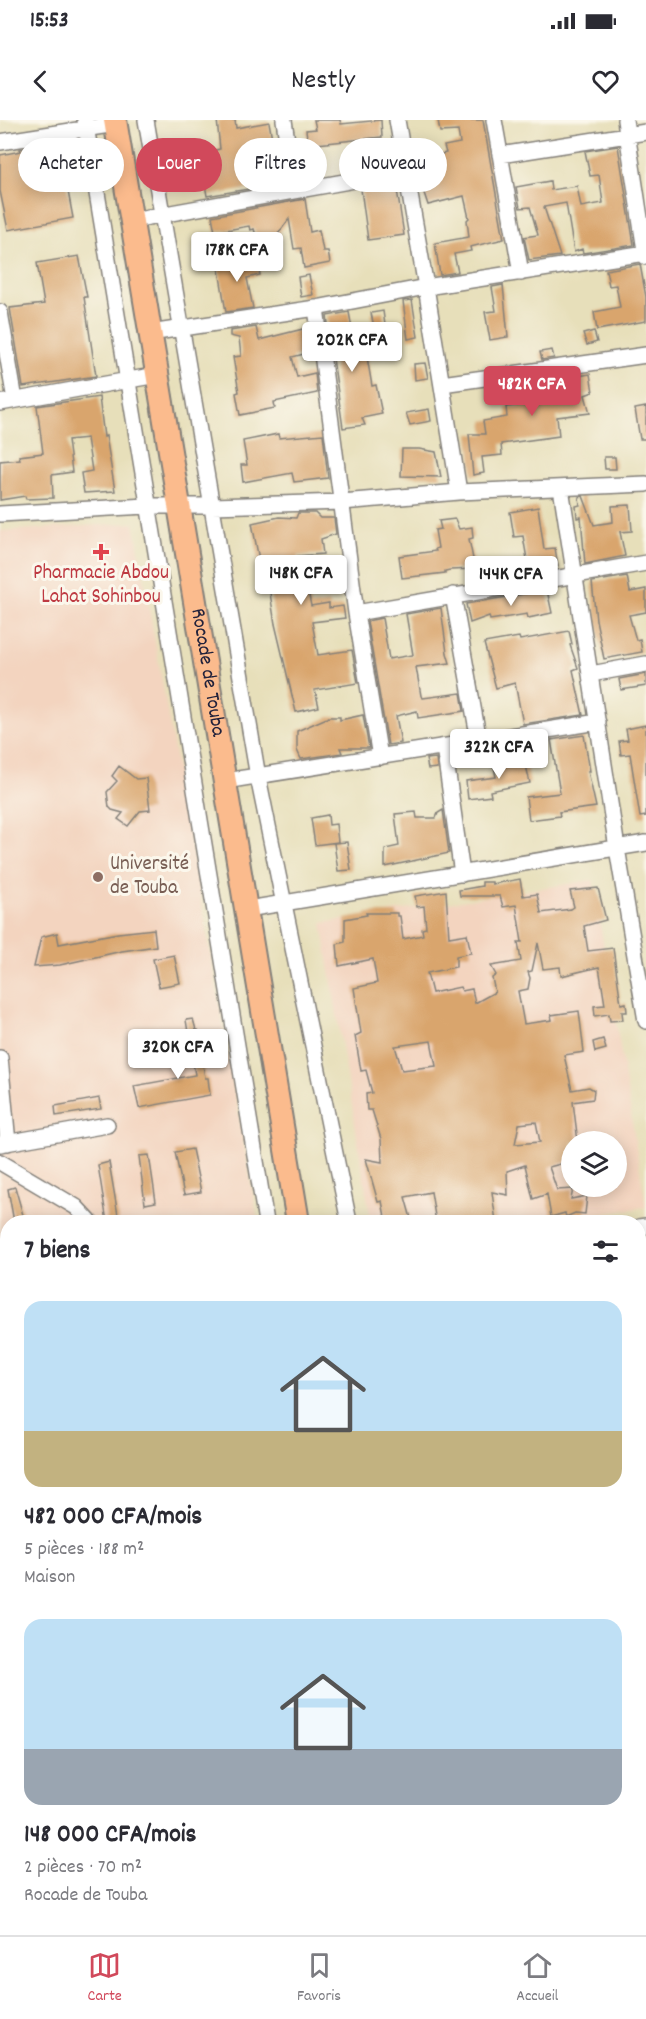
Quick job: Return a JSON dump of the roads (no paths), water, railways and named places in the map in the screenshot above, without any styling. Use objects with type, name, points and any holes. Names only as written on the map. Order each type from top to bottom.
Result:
[{"type":"main road","name":"Rocade de Touba","points":[[116,122],[297,1215]]},
{"type":"street","points":[[146,120],[258,777],[348,1215]]},
{"type":"street","points":[[284,120],[287,138]]},
{"type":"street","points":[[397,120],[400,138]]},
{"type":"street","points":[[494,120],[521,273]]},
{"type":"street","points":[[0,142],[85,124],[116,122]]},
{"type":"street","points":[[85,124],[265,1215]]},
{"type":"street","points":[[500,156],[626,128],[646,132]]},
{"type":"street","points":[[150,333],[315,308],[426,287],[646,255],[626,128]]},
{"type":"street","points":[[132,220],[283,192]]},
{"type":"street","points":[[409,192],[459,492]]},
{"type":"street","points":[[315,308],[356,613],[380,757]]},
{"type":"street","points":[[0,312],[7,401],[157,375]]},
{"type":"street","points":[[442,384],[646,355]]},
{"type":"street","points":[[0,514],[147,506],[342,502],[459,492],[646,484]]},
{"type":"street","points":[[561,488],[646,1021]]},
{"type":"street","points":[[356,613],[646,563]]},
{"type":"street","points":[[453,595],[479,741]]},
{"type":"street","points":[[591,674],[646,664]]},
{"type":"street","points":[[225,781],[598,722]]},
{"type":"street","points":[[444,747],[462,874]]},
{"type":"street","points":[[247,909],[284,901],[646,843]]},
{"type":"street","points":[[0,1058],[4,1144],[106,1125]]},
{"type":"street","points":[[0,1162],[76,1207],[83,1215]]},
{"type":"place","name":"Pharmacie Abdou Lahat Sohinbou","points":[[101,552]]},
{"type":"place","name":"Université de Touba","points":[[98,877]]}]
